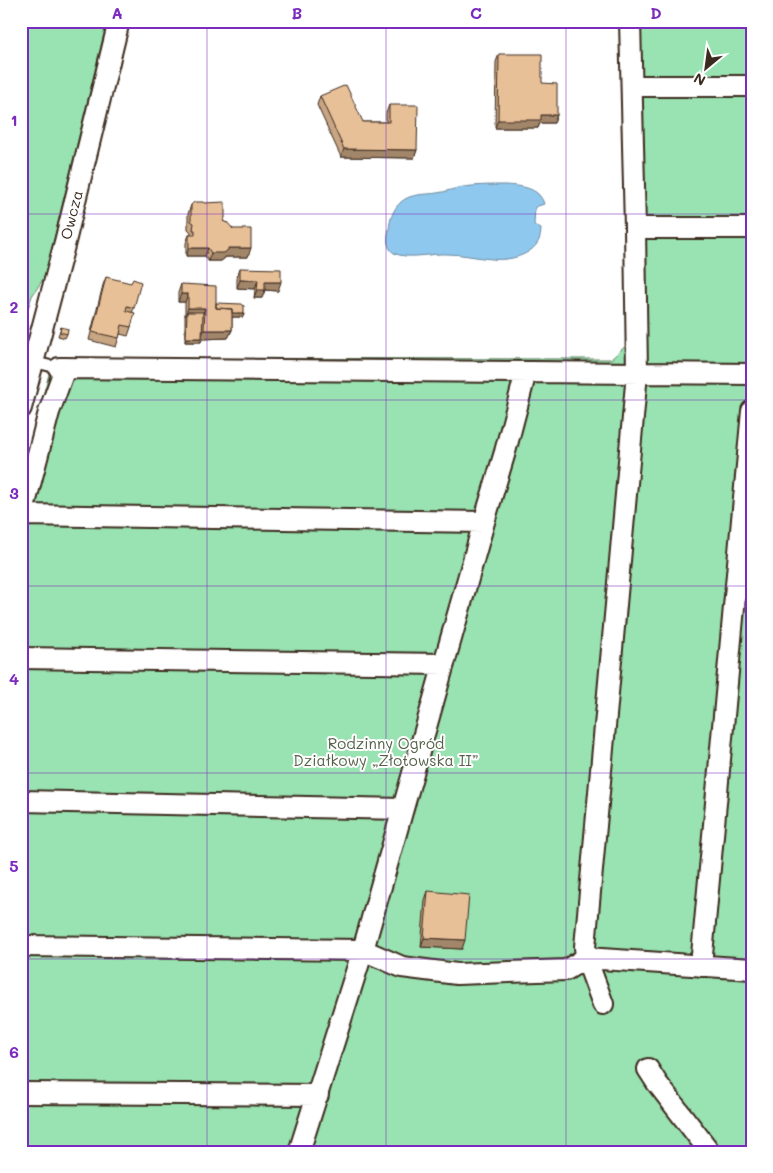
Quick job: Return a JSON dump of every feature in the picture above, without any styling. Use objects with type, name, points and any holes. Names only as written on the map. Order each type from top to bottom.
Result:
[{"type":"street","name":"Owcza","points":[[21,408],[120,21]]},
{"type":"street","points":[[602,1004],[586,958],[585,947],[636,373],[636,228],[630,21]]},
{"type":"street","points":[[632,86],[752,86]]},
{"type":"street","points":[[636,228],[752,228]]},
{"type":"street","points":[[484,522],[22,517],[62,368],[752,374]]},
{"type":"street","points":[[299,1152],[363,950],[484,522],[506,452],[526,372]]},
{"type":"street","points":[[701,966],[752,411]]},
{"type":"street","points":[[21,658],[444,664]]},
{"type":"street","points":[[21,801],[403,809]]},
{"type":"street","points":[[21,946],[363,950],[402,967],[457,974],[566,970],[586,958],[752,969]]},
{"type":"street","points":[[648,1069],[710,1152]]},
{"type":"street","points":[[21,1093],[318,1095]]},
{"type":"lane","points":[[34,362],[62,368]]},
{"type":"green space","points":[[21,21],[107,21],[45,276],[32,296],[21,330]]},
{"type":"green space","name":"Rodzinny Ogród Działkowy „Złotowska II”","points":[[622,21],[752,21],[752,1152],[21,1152],[21,476],[49,374],[56,376],[62,358],[611,359],[629,343]]},
{"type":"water","points":[[505,185],[529,188],[542,198],[544,204],[535,207],[534,225],[541,229],[539,240],[525,254],[512,258],[498,259],[453,254],[405,256],[391,251],[388,245],[388,232],[391,218],[396,208],[405,199],[463,187]]},
{"type":"building","points":[[499,54],[542,54],[542,83],[557,84],[557,115],[541,115],[541,120],[498,120]]},
{"type":"building","points":[[346,85],[363,122],[389,122],[389,105],[418,105],[417,150],[344,149],[320,96]]},
{"type":"building","points":[[194,202],[225,202],[225,218],[223,221],[227,222],[233,229],[251,229],[251,248],[228,248],[224,253],[211,253],[208,248],[189,248],[189,235],[195,235],[195,230],[193,230],[194,223],[191,221],[191,205]]},
{"type":"building","points":[[240,268],[281,269],[281,282],[265,282],[265,290],[257,290],[258,280],[240,280]]},
{"type":"building","points":[[106,277],[131,283],[133,279],[141,282],[134,308],[127,306],[126,311],[135,313],[131,327],[122,325],[119,338],[92,332]]},
{"type":"building","points":[[181,284],[216,286],[216,308],[232,309],[232,330],[204,330],[205,308],[188,308],[188,294],[181,294]]},
{"type":"building","points":[[216,303],[242,304],[244,306],[244,313],[232,313],[232,309],[216,308]]},
{"type":"building","points":[[187,312],[203,312],[202,338],[186,338]]},
{"type":"building","points":[[61,327],[68,329],[67,334],[60,332]]},
{"type":"building","points":[[428,891],[469,895],[465,940],[424,938]]}]
